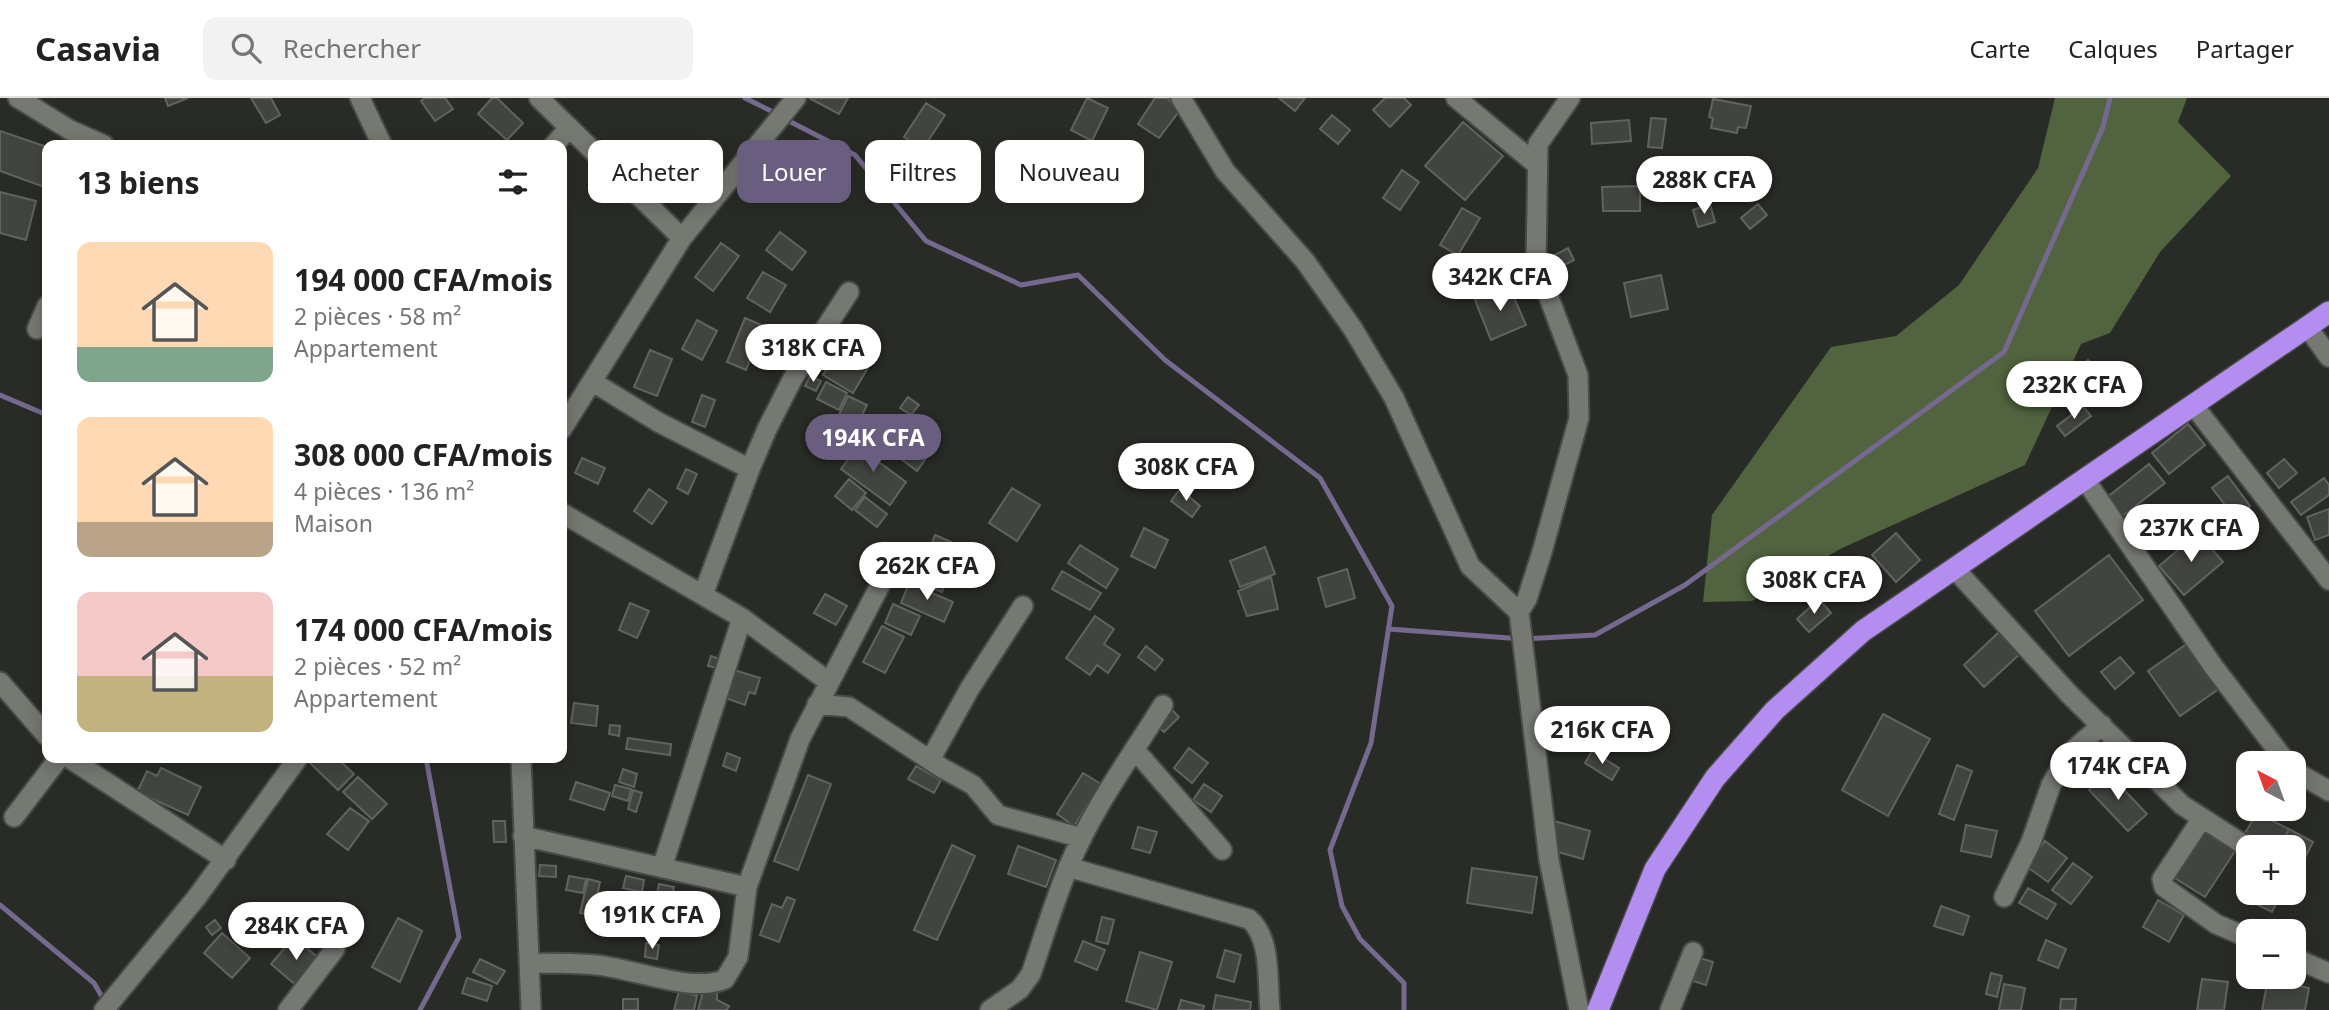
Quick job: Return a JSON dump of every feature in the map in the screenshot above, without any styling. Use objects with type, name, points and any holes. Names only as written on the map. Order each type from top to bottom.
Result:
[{"type":"highway","points":[[1598,1010],[1655,869],[1715,778],[1775,710],[1863,631],[2329,312]]},
{"type":"street","points":[[18,98],[70,130],[93,140]]},
{"type":"street","points":[[360,98],[380,140]]},
{"type":"street","points":[[539,98],[682,237]]},
{"type":"street","points":[[567,421],[655,276],[682,237],[796,98]]},
{"type":"street","points":[[1181,98],[1225,171],[1305,261],[1353,329],[1394,398],[1470,566],[1519,612]]},
{"type":"street","points":[[1456,98],[1536,163]]},
{"type":"street","points":[[1570,98],[1541,137],[1536,163],[1536,263],[1574,361],[1581,398],[1579,418],[1542,552],[1527,599],[1519,612],[1549,860],[1579,1010]]},
{"type":"street","points":[[558,140],[568,129]]},
{"type":"street","points":[[703,595],[750,468],[793,378],[849,292]]},
{"type":"street","points":[[37,329],[42,318]]},
{"type":"street","points":[[2308,328],[2329,357]]},
{"type":"street","points":[[593,382],[658,422],[750,468]]},
{"type":"street","points":[[2194,406],[2329,580]]},
{"type":"street","points":[[2085,481],[2213,666],[2278,751]]},
{"type":"street","points":[[567,516],[742,618],[829,682]]},
{"type":"street","points":[[531,963],[597,965],[689,983],[717,983],[730,973],[737,957],[747,887],[800,739],[889,568]]},
{"type":"street","points":[[1954,568],[2033,656],[2182,806],[2236,840]]},
{"type":"street","points":[[930,760],[970,688],[1023,606]]},
{"type":"street","points":[[662,868],[742,618]]},
{"type":"street","points":[[0,682],[42,730]]},
{"type":"street","points":[[817,704],[849,707],[973,785],[998,815],[1082,838]]},
{"type":"street","points":[[990,1010],[1020,989],[1031,974],[1068,867],[1082,838],[1115,778],[1163,705]]},
{"type":"street","points":[[2004,897],[2031,842],[2051,785],[2068,754],[2102,724]]},
{"type":"street","points":[[1135,750],[1222,850]]},
{"type":"street","points":[[15,817],[55,763]]},
{"type":"street","points":[[77,763],[226,860]]},
{"type":"street","points":[[104,1010],[226,860],[294,763]]},
{"type":"street","points":[[522,763],[531,1010]]},
{"type":"street","points":[[2306,778],[2329,791]]},
{"type":"street","points":[[2201,820],[2162,879],[2164,887],[2216,924],[2236,932]]},
{"type":"street","points":[[523,835],[747,887]]},
{"type":"street","points":[[1068,867],[1250,919],[1256,925],[1264,947],[1270,1010]]},
{"type":"street","points":[[288,1010],[335,949]]},
{"type":"street","points":[[1670,1010],[1693,951]]},
{"type":"street","points":[[2306,963],[2329,972]]},
{"type":"green space","points":[[2055,98],[2187,98],[2178,122],[2231,176],[2160,252],[2110,333],[2081,344],[2025,465],[1840,549],[1752,601],[1703,602],[1712,515],[1831,347],[1896,336],[1959,285],[2038,168]]},
{"type":"building","points":[[165,98],[188,98],[168,106]]},
{"type":"building","points":[[251,98],[271,98],[280,115],[266,123]]},
{"type":"building","points":[[425,98],[445,98],[453,109],[435,121],[421,101]]},
{"type":"building","points":[[492,98],[497,98],[523,123],[507,140],[478,114]]},
{"type":"building","points":[[809,98],[848,98],[839,114]]},
{"type":"building","points":[[1087,98],[1108,108],[1092,140],[1071,130]]},
{"type":"building","points":[[1155,98],[1167,98],[1180,110],[1159,138],[1138,124]]},
{"type":"building","points":[[1279,98],[1305,98],[1295,111]]},
{"type":"building","points":[[1385,98],[1404,98],[1411,105],[1390,127],[1373,110]]},
{"type":"building","points":[[1713,99],[1751,106],[1746,128],[1738,127],[1737,133],[1711,128],[1713,118],[1709,117]]},
{"type":"building","points":[[926,103],[945,115],[929,140],[909,140],[904,137]]},
{"type":"building","points":[[1332,115],[1350,130],[1338,144],[1320,129]]},
{"type":"building","points":[[1651,118],[1666,119],[1662,148],[1648,147]]},
{"type":"building","points":[[1629,120],[1631,141],[1592,144],[1591,123]]},
{"type":"building","points":[[1463,122],[1503,156],[1465,200],[1425,166]]},
{"type":"building","points":[[0,131],[42,145],[42,186],[0,171]]},
{"type":"building","points":[[1402,170],[1419,182],[1400,210],[1383,198]]},
{"type":"building","points":[[1640,186],[1640,211],[1603,211],[1602,187]]},
{"type":"building","points":[[0,192],[36,201],[26,240],[0,233]]},
{"type":"building","points":[[1710,204],[1715,222],[1698,227],[1693,210]]},
{"type":"building","points":[[1758,204],[1767,215],[1750,229],[1741,218]]},
{"type":"building","points":[[1462,208],[1480,218],[1458,255],[1440,245]]},
{"type":"building","points":[[780,232],[806,252],[792,270],[766,250]]},
{"type":"building","points":[[721,243],[739,256],[713,291],[695,277]]},
{"type":"building","points":[[1568,248],[1574,260],[1555,270],[1549,258]]},
{"type":"building","points":[[763,272],[786,285],[770,312],[747,298]]},
{"type":"building","points":[[1661,275],[1668,309],[1631,317],[1624,283]]},
{"type":"building","points":[[1509,286],[1526,325],[1491,340],[1475,300]]},
{"type":"building","points":[[745,318],[764,326],[746,370],[727,362]]},
{"type":"building","points":[[697,320],[717,331],[702,360],[682,349]]},
{"type":"building","points":[[851,339],[876,354],[853,393],[823,375],[833,358],[838,361]]},
{"type":"building","points":[[650,350],[672,359],[657,396],[634,387]]},
{"type":"building","points":[[2088,360],[2099,371],[2085,387],[2073,376]]},
{"type":"building","points":[[810,376],[821,381],[816,391],[805,386]]},
{"type":"building","points":[[826,382],[847,393],[839,410],[817,399]]},
{"type":"building","points":[[702,395],[715,400],[705,427],[692,422]]},
{"type":"building","points":[[848,396],[867,405],[855,430],[836,421]]},
{"type":"building","points":[[908,397],[919,405],[911,415],[900,408]]},
{"type":"building","points":[[2083,406],[2091,416],[2065,436],[2057,426]]},
{"type":"building","points":[[2188,424],[2205,445],[2169,474],[2152,453]]},
{"type":"building","points":[[904,435],[929,454],[917,471],[892,452]]},
{"type":"building","points":[[861,442],[875,453],[872,457],[906,482],[890,505],[841,469]]},
{"type":"building","points":[[582,458],[605,468],[598,484],[575,473]]},
{"type":"building","points":[[2284,459],[2297,473],[2279,488],[2267,473]]},
{"type":"building","points":[[2149,464],[2165,483],[2120,518],[2105,499]]},
{"type":"building","points":[[686,469],[697,474],[688,494],[677,488]]},
{"type":"building","points":[[2228,476],[2250,506],[2235,518],[2212,488]]},
{"type":"building","points":[[2324,478],[2329,485],[2329,495],[2301,515],[2291,502]]},
{"type":"building","points":[[849,479],[866,493],[852,510],[835,496]]},
{"type":"building","points":[[1012,488],[1040,505],[1017,541],[989,523]]},
{"type":"building","points":[[649,489],[667,502],[652,524],[634,511]]},
{"type":"building","points":[[1180,489],[1200,506],[1192,517],[1171,501]]},
{"type":"building","points":[[865,497],[887,514],[877,527],[855,510]]},
{"type":"building","points":[[2329,509],[2329,535],[2315,540],[2307,517]]},
{"type":"building","points":[[1144,528],[1168,540],[1155,568],[1131,556]]},
{"type":"building","points":[[1896,533],[1920,560],[1896,582],[1872,555]]},
{"type":"building","points":[[2198,533],[2223,562],[2184,595],[2159,566]]},
{"type":"building","points":[[935,535],[974,552],[964,573],[926,557]]},
{"type":"building","points":[[1080,545],[1118,569],[1106,588],[1068,563]]},
{"type":"building","points":[[1265,547],[1275,574],[1240,587],[1230,561]]},
{"type":"building","points":[[2109,555],[2143,600],[2069,656],[2035,611]]},
{"type":"building","points":[[921,568],[947,579],[942,592],[915,581]]},
{"type":"building","points":[[1347,569],[1355,598],[1326,607],[1318,578]]},
{"type":"building","points":[[1062,571],[1101,593],[1090,610],[1052,589]]},
{"type":"building","points":[[1271,577],[1278,609],[1247,616],[1238,591]]},
{"type":"building","points":[[909,583],[953,602],[944,622],[901,603]]},
{"type":"building","points":[[825,594],[847,606],[836,625],[814,613]]},
{"type":"building","points":[[1819,599],[1831,613],[1809,632],[1797,619]]},
{"type":"building","points":[[630,603],[649,611],[637,638],[619,630]]},
{"type":"building","points":[[893,604],[920,616],[911,635],[885,623]]},
{"type":"building","points":[[1095,616],[1114,629],[1104,644],[1120,655],[1108,673],[1097,665],[1090,675],[1066,658]]},
{"type":"building","points":[[882,626],[904,637],[885,673],[863,662]]},
{"type":"building","points":[[2000,631],[2021,653],[1984,687],[1964,665]]},
{"type":"building","points":[[2188,643],[2220,688],[2180,716],[2148,671]]},
{"type":"building","points":[[1146,646],[1163,660],[1155,670],[1138,657]]},
{"type":"building","points":[[711,656],[720,659],[717,668],[708,666]]},
{"type":"building","points":[[2120,657],[2134,673],[2115,689],[2101,672]]},
{"type":"building","points":[[734,670],[760,678],[755,694],[749,692],[745,705],[725,698]]},
{"type":"building","points":[[1161,699],[1179,717],[1164,732],[1146,714]]},
{"type":"building","points":[[574,703],[598,706],[596,726],[571,723]]},
{"type":"building","points":[[1883,714],[1930,739],[1888,816],[1842,790]]},
{"type":"building","points":[[610,725],[620,726],[619,736],[609,734]]},
{"type":"building","points":[[628,738],[671,744],[670,755],[626,749]]},
{"type":"building","points":[[1189,748],[1208,763],[1192,783],[1174,768]]},
{"type":"building","points":[[1592,751],[1619,768],[1612,780],[1585,763]]},
{"type":"building","points":[[727,753],[740,758],[736,771],[723,766]]},
{"type":"building","points":[[310,763],[342,763],[354,774],[338,790]]},
{"type":"building","points":[[1957,765],[1972,771],[1954,820],[1939,814]]},
{"type":"building","points":[[916,766],[941,780],[934,793],[908,779]]},
{"type":"building","points":[[161,768],[201,787],[188,815],[137,792],[147,771],[157,776]]},
{"type":"building","points":[[623,769],[637,774],[634,787],[619,782]]},
{"type":"building","points":[[1083,773],[1101,784],[1074,826],[1057,814]]},
{"type":"building","points":[[2108,773],[2147,814],[2128,831],[2089,790]]},
{"type":"building","points":[[808,775],[831,784],[798,870],[774,861]]},
{"type":"building","points":[[358,777],[387,804],[372,819],[343,792]]},
{"type":"building","points":[[576,782],[610,793],[604,810],[570,799]]},
{"type":"building","points":[[1204,784],[1222,796],[1211,812],[1193,800]]},
{"type":"building","points":[[615,785],[631,789],[628,801],[612,796]]},
{"type":"building","points":[[633,790],[642,793],[636,812],[628,809]]},
{"type":"building","points":[[350,808],[369,821],[348,850],[327,834]]},
{"type":"building","points":[[493,821],[505,821],[506,842],[494,842]]},
{"type":"building","points":[[1554,821],[1590,831],[1583,859],[1547,849]]},
{"type":"building","points":[[2252,821],[2273,821],[2289,829],[2286,835],[2245,833]]},
{"type":"building","points":[[1966,825],[1997,831],[1991,857],[1961,851]]},
{"type":"building","points":[[1138,827],[1157,832],[1150,853],[1132,848]]},
{"type":"building","points":[[2289,829],[2300,835],[2286,835]]},
{"type":"building","points":[[2203,831],[2235,851],[2205,897],[2173,877]]},
{"type":"building","points":[[2306,838],[2313,842],[2306,856]]},
{"type":"building","points":[[2045,841],[2067,858],[2048,882],[2026,866]]},
{"type":"building","points":[[952,845],[975,856],[937,940],[914,930]]},
{"type":"building","points":[[1018,846],[1056,860],[1046,887],[1008,874]]},
{"type":"building","points":[[2073,863],[2092,877],[2071,904],[2052,890]]},
{"type":"building","points":[[540,865],[556,866],[556,877],[539,876]]},
{"type":"building","points":[[1472,868],[1537,877],[1532,913],[1467,903]]},
{"type":"building","points":[[569,876],[586,879],[583,893],[566,890]]},
{"type":"building","points":[[626,876],[644,880],[642,892],[623,888]]},
{"type":"building","points":[[588,879],[600,882],[593,915],[580,913]]},
{"type":"building","points":[[659,884],[674,887],[666,921],[652,918]]},
{"type":"building","points":[[2028,888],[2056,904],[2047,919],[2019,903]]},
{"type":"building","points":[[787,897],[795,900],[779,942],[760,935],[772,904],[782,908]]},
{"type":"building","points":[[2158,900],[2184,915],[2169,942],[2143,927]]},
{"type":"building","points":[[2258,905],[2276,905],[2272,912]]},
{"type":"building","points":[[1941,906],[1969,916],[1963,935],[1934,926]]},
{"type":"building","points":[[327,916],[342,926],[328,947],[313,938]]},
{"type":"building","points":[[1102,917],[1114,920],[1108,944],[1096,941]]},
{"type":"building","points":[[398,918],[422,931],[400,982],[372,967]]},
{"type":"building","points":[[215,920],[221,928],[212,935],[206,927]]},
{"type":"building","points":[[222,933],[250,958],[232,978],[204,953]]},
{"type":"building","points":[[294,937],[321,960],[298,987],[271,964]]},
{"type":"building","points":[[2046,940],[2066,949],[2058,968],[2038,960]]},
{"type":"building","points":[[1083,941],[1105,950],[1097,970],[1075,961]]},
{"type":"building","points":[[646,943],[659,945],[657,959],[645,957]]},
{"type":"building","points":[[1225,950],[1241,955],[1234,982],[1217,977]]},
{"type":"building","points":[[1140,952],[1172,962],[1157,1010],[1126,1001]]},
{"type":"building","points":[[1700,958],[1713,962],[1706,985],[1693,981]]},
{"type":"building","points":[[480,959],[505,971],[497,984],[473,972]]},
{"type":"building","points":[[1991,973],[2002,976],[1997,997],[1986,994]]},
{"type":"building","points":[[467,978],[492,986],[487,1001],[462,993]]},
{"type":"building","points":[[2202,979],[2228,982],[2224,1010],[2197,1010]]},
{"type":"building","points":[[2004,984],[2025,988],[2021,1010],[1999,1010]]},
{"type":"building","points":[[704,988],[717,988],[717,1000],[729,1006],[727,1010],[698,1010]]},
{"type":"building","points":[[2309,988],[2305,1010],[2262,1010],[2266,989]]},
{"type":"building","points":[[679,991],[697,996],[694,1010],[674,1010]]},
{"type":"building","points":[[1216,995],[1251,1002],[1250,1010],[1213,1010]]},
{"type":"building","points":[[623,999],[638,999],[638,1010],[623,1010]]},
{"type":"building","points":[[2061,999],[2076,999],[2075,1010],[2060,1010]]},
{"type":"building","points":[[1181,1000],[1204,1006],[1203,1010],[1178,1010]]},
{"type":"waterway","points":[[745,98],[777,114]]},
{"type":"waterway","points":[[1389,629],[1522,639],[1595,635],[1685,585],[2004,352],[2103,127],[2110,98]]},
{"type":"waterway","points":[[785,119],[855,155],[926,241],[1021,285],[1078,275],[1165,360],[1320,478],[1392,606],[1371,743],[1330,850],[1342,906],[1360,939],[1404,983],[1404,1010]]},
{"type":"waterway","points":[[0,395],[42,413]]},
{"type":"waterway","points":[[420,1010],[459,937],[427,763]]},
{"type":"waterway","points":[[0,905],[94,983],[105,1002]]}]
